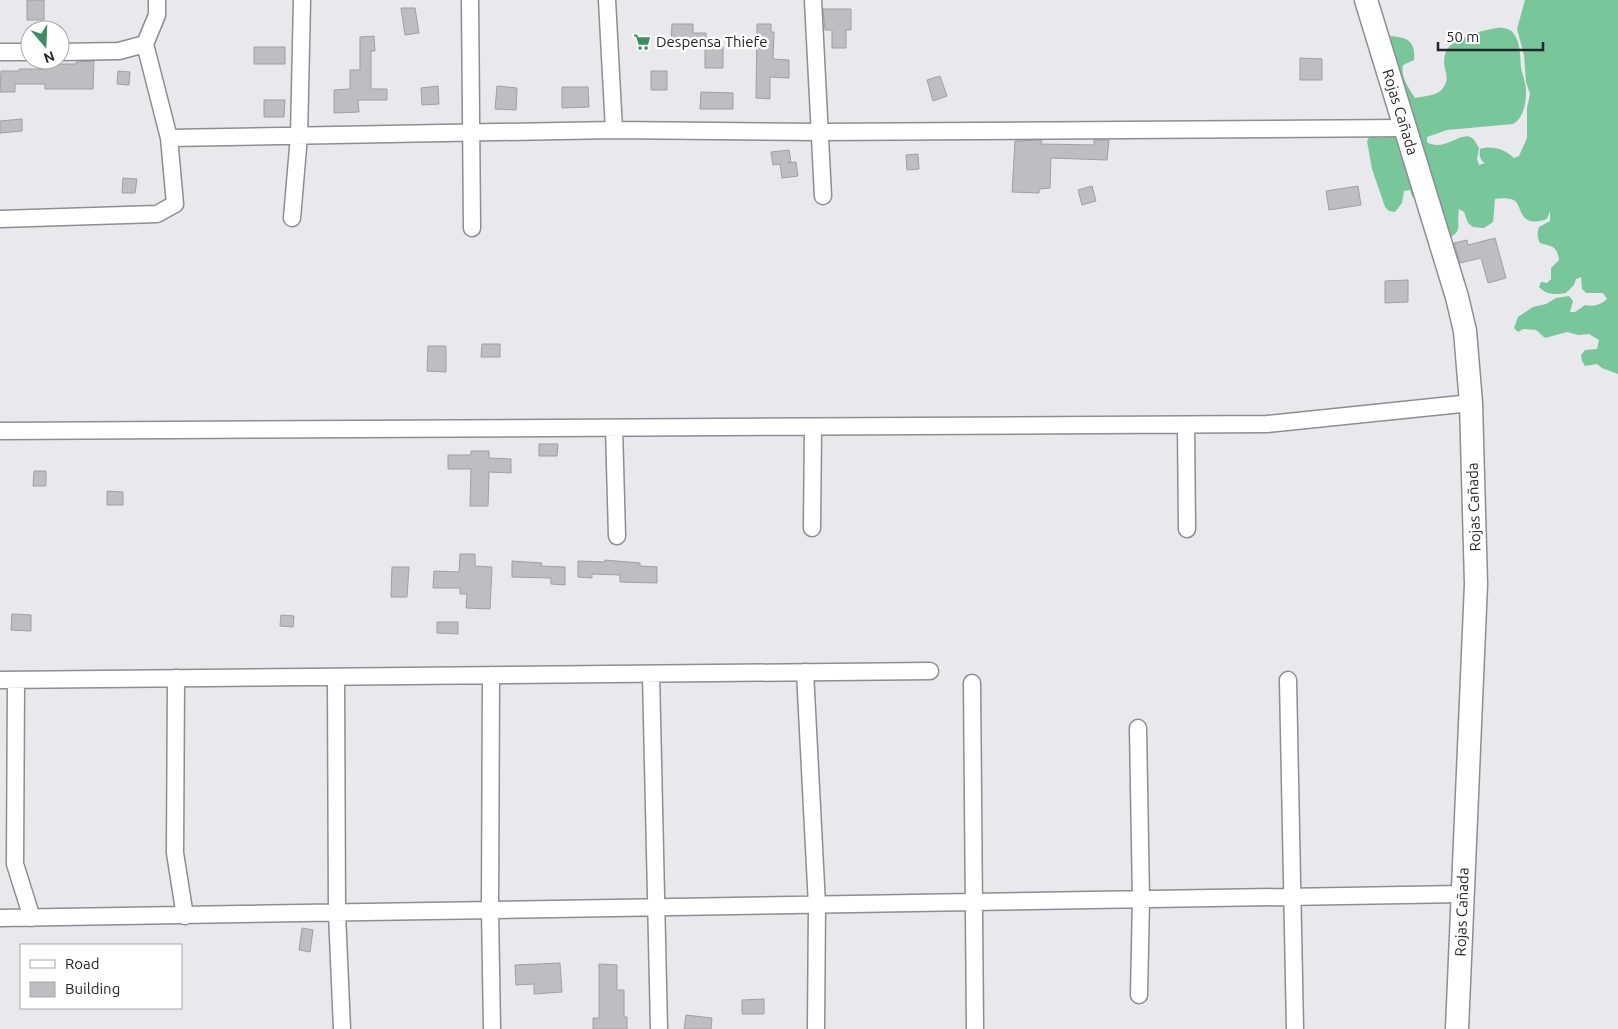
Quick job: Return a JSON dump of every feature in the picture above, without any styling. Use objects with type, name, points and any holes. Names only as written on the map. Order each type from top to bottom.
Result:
[{"type":"main road","name":"Rojas Cañada","points":[[1366,0],[1457,297],[1463,323],[1471,403],[1476,584],[1458,1029]]},
{"type":"street","points":[[0,219],[157,214],[175,204],[169,138],[145,44],[158,15],[157,0]]},
{"type":"street","points":[[292,218],[298,136],[302,0]]},
{"type":"street","points":[[470,0],[472,228]]},
{"type":"street","points":[[607,0],[614,130]]},
{"type":"street","points":[[813,0],[823,196]]},
{"type":"street","points":[[70,52],[119,51],[145,44]]},
{"type":"street","points":[[0,52],[20,52]]},
{"type":"street","points":[[169,138],[614,130],[820,132],[1405,128]]},
{"type":"street","points":[[0,431],[1267,424],[1471,403]]},
{"type":"street","points":[[1186,424],[1187,528]]},
{"type":"street","points":[[812,528],[813,427]]},
{"type":"street","points":[[614,428],[617,536]]},
{"type":"street","points":[[32,918],[14,864],[8,680],[930,671]]},
{"type":"street","points":[[805,672],[817,905],[816,1029]]},
{"type":"street","points":[[651,674],[659,1029]]},
{"type":"street","points":[[491,675],[490,910],[492,1029]]},
{"type":"street","points":[[336,677],[338,913],[342,1029]]},
{"type":"street","points":[[176,678],[175,853],[185,916]]},
{"type":"street","points":[[1288,680],[1295,1029]]},
{"type":"street","points":[[972,683],[975,1029]]},
{"type":"street","points":[[1138,728],[1141,899],[1138,995]]},
{"type":"street","points":[[0,918],[1462,894]]},
{"type":"green space","points":[[1525,0],[1618,0],[1618,374],[1597,364],[1585,366],[1581,355],[1585,350],[1597,349],[1599,340],[1589,334],[1578,335],[1567,332],[1545,338],[1536,330],[1523,329],[1518,332],[1514,328],[1518,317],[1533,307],[1546,304],[1556,298],[1569,296],[1573,301],[1570,312],[1575,312],[1585,305],[1594,306],[1600,304],[1607,299],[1603,293],[1586,293],[1582,289],[1581,277],[1576,279],[1574,285],[1566,293],[1551,294],[1539,287],[1541,282],[1547,283],[1551,279],[1551,268],[1559,260],[1555,249],[1540,243],[1538,237],[1539,227],[1550,221],[1550,211],[1547,219],[1530,221],[1521,213],[1515,201],[1507,198],[1495,199],[1493,222],[1484,228],[1473,227],[1468,223],[1464,212],[1459,209],[1457,231],[1450,238],[1443,241],[1420,204],[1412,196],[1410,190],[1404,191],[1402,203],[1395,212],[1389,211],[1385,207],[1372,169],[1367,141],[1370,136],[1382,138],[1392,132],[1389,36],[1400,37],[1409,41],[1413,48],[1414,60],[1403,65],[1402,69],[1406,82],[1415,98],[1441,91],[1447,79],[1444,63],[1446,51],[1453,44],[1478,32],[1491,29],[1504,28],[1513,32],[1519,46],[1521,68],[1526,88],[1525,106],[1517,121],[1513,124],[1447,130],[1427,137],[1427,142],[1439,145],[1468,136],[1475,141],[1479,148],[1477,159],[1479,165],[1485,163],[1481,159],[1480,149],[1489,147],[1507,152],[1514,158],[1519,156],[1527,138],[1527,108],[1530,94],[1526,82],[1524,55],[1517,29]]},
{"type":"building","points":[[27,0],[44,0],[44,20],[27,20]]},
{"type":"building","points":[[401,8],[415,8],[419,33],[405,35]]},
{"type":"building","points":[[823,9],[851,9],[851,30],[846,30],[846,48],[832,48],[832,30],[825,30]]},
{"type":"building","points":[[672,24],[693,24],[693,33],[706,33],[706,45],[671,45]]},
{"type":"building","points":[[757,24],[771,24],[771,32],[774,32],[773,59],[789,60],[789,78],[770,77],[770,99],[756,98]]},
{"type":"building","points":[[374,36],[375,51],[371,51],[371,89],[387,89],[387,100],[358,100],[359,112],[334,113],[334,90],[350,89],[350,70],[360,70],[360,37]]},
{"type":"building","points":[[705,46],[723,47],[723,68],[705,68]]},
{"type":"building","points":[[254,47],[285,47],[285,64],[254,64]]},
{"type":"building","points":[[1300,58],[1322,59],[1322,80],[1300,80]]},
{"type":"building","points":[[94,61],[93,89],[45,89],[45,84],[15,84],[15,92],[0,92],[1,71],[19,71],[19,69],[70,70],[70,64],[76,64],[76,62]]},
{"type":"building","points":[[118,71],[130,72],[129,85],[117,84]]},
{"type":"building","points":[[651,71],[667,71],[667,90],[651,90]]},
{"type":"building","points":[[940,76],[947,96],[933,101],[927,80]]},
{"type":"building","points":[[438,86],[439,104],[422,105],[421,88]]},
{"type":"building","points":[[497,86],[517,88],[516,110],[495,109]]},
{"type":"building","points":[[562,87],[588,87],[589,107],[562,108]]},
{"type":"building","points":[[701,92],[733,93],[733,109],[700,109]]},
{"type":"building","points":[[264,100],[285,100],[284,117],[264,117]]},
{"type":"building","points":[[22,119],[22,131],[0,133],[0,121]]},
{"type":"building","points":[[1042,140],[1041,144],[1094,145],[1094,140],[1109,140],[1107,160],[1051,158],[1050,188],[1039,189],[1039,193],[1012,192],[1015,141]]},
{"type":"building","points":[[789,150],[791,162],[787,163],[796,162],[798,176],[782,178],[780,164],[773,165],[771,152]]},
{"type":"building","points":[[918,154],[919,169],[907,170],[906,155]]},
{"type":"building","points":[[123,178],[137,179],[135,193],[122,193]]},
{"type":"building","points":[[1092,186],[1096,201],[1082,205],[1078,190]]},
{"type":"building","points":[[1358,186],[1361,205],[1329,210],[1326,191]]},
{"type":"building","points":[[1495,238],[1506,278],[1488,283],[1481,258],[1460,263],[1454,243],[1467,240],[1468,245]]},
{"type":"building","points":[[1408,280],[1408,302],[1385,303],[1385,281]]},
{"type":"building","points":[[482,344],[500,344],[500,357],[481,357]]},
{"type":"building","points":[[428,346],[446,346],[446,372],[427,371]]},
{"type":"building","points":[[539,444],[558,444],[557,456],[539,456]]},
{"type":"building","points":[[471,451],[489,451],[489,458],[511,459],[511,473],[489,472],[488,506],[470,506],[471,469],[448,469],[448,455],[471,455]]},
{"type":"building","points":[[34,471],[46,471],[46,486],[33,486]]},
{"type":"building","points":[[107,491],[123,492],[123,505],[107,505]]},
{"type":"building","points":[[460,554],[475,554],[475,566],[492,567],[490,609],[466,608],[467,594],[460,594],[460,588],[433,588],[434,571],[459,572]]},
{"type":"building","points":[[605,560],[640,563],[640,566],[657,567],[657,583],[620,582],[620,575],[592,574],[592,578],[578,577],[578,561],[605,562]]},
{"type":"building","points":[[512,561],[542,563],[541,566],[565,567],[565,585],[551,584],[551,578],[512,577]]},
{"type":"building","points":[[392,567],[409,567],[407,597],[391,597]]},
{"type":"building","points":[[12,614],[31,615],[31,631],[11,630]]},
{"type":"building","points":[[281,615],[294,616],[293,627],[280,626]]},
{"type":"building","points":[[437,622],[458,622],[458,634],[437,633]]},
{"type":"building","points":[[302,928],[313,930],[310,952],[299,950]]},
{"type":"building","points":[[560,963],[562,992],[534,994],[534,984],[516,985],[515,965]]},
{"type":"building","points":[[599,964],[617,965],[617,990],[624,990],[624,1017],[627,1017],[627,1029],[593,1029],[593,1018],[599,1018]]},
{"type":"building","points":[[764,999],[764,1014],[742,1014],[742,1000]]},
{"type":"building","points":[[686,1015],[712,1018],[711,1029],[684,1029]]},
{"type":"place","name":"Despensa Thiefe","points":[[642,42]]}]
